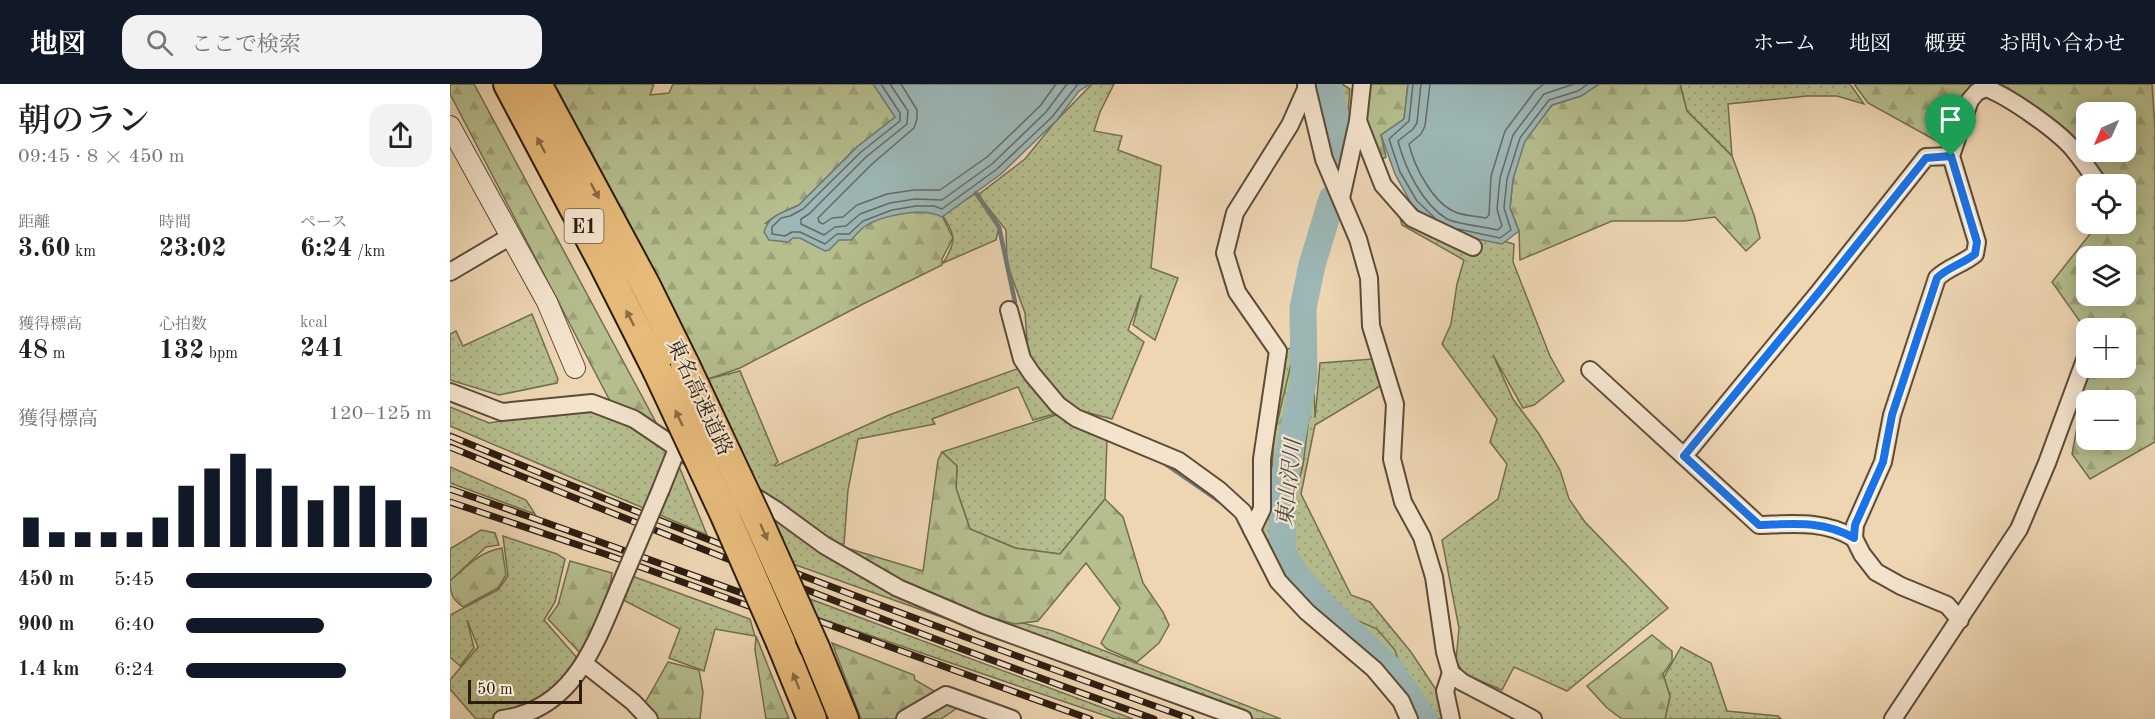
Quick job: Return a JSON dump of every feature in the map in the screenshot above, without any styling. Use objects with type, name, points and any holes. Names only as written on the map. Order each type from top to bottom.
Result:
[{"type":"highway","name":"東名高速道路","points":[[508,84],[657,370],[724,513],[812,719]]},
{"type":"highway","name":"東名高速道路","points":[[537,84],[646,286],[685,365],[756,516],[844,719]]},
{"type":"street","points":[[1341,198],[1358,121],[1362,84]]},
{"type":"street","points":[[1306,85],[1324,159],[1358,239],[1369,278],[1371,327],[1395,404],[1392,459],[1403,502],[1422,537],[1434,577],[1444,652],[1451,673],[1461,682],[1533,719]]},
{"type":"street","points":[[1252,530],[1262,508],[1262,459],[1278,351],[1237,292],[1225,253],[1235,213],[1290,125],[1306,85]]},
{"type":"street","points":[[1960,620],[1947,605],[1901,586],[1876,572],[1862,554],[1854,538],[1855,525],[1883,462],[1892,415],[1937,278],[1946,269],[1968,260],[1975,254],[1977,242],[1951,156],[1970,100],[1977,92],[1986,88],[2000,93],[2061,137],[2075,151],[2092,174]]},
{"type":"street","points":[[1358,121],[1383,185],[1412,218],[1473,247]]},
{"type":"street","points":[[450,126],[546,302],[575,368]]},
{"type":"street","points":[[1684,456],[1926,158],[1951,156]]},
{"type":"street","points":[[450,272],[511,236]]},
{"type":"street","points":[[1009,310],[1022,358],[1058,405],[1076,418],[1179,461],[1219,490],[1243,512],[1278,581],[1307,612],[1374,669],[1401,701],[1408,719]]},
{"type":"street","points":[[1590,370],[1759,525],[1815,524],[1839,529],[1854,538]]},
{"type":"street","points":[[1893,719],[2019,529],[2047,464],[2078,378]]},
{"type":"street","points":[[450,392],[502,412],[592,403],[634,419],[677,449],[776,510],[824,545],[898,588],[981,623],[1243,719]]},
{"type":"street","points":[[508,719],[538,708],[572,680],[585,664],[677,449]]},
{"type":"street","points":[[585,664],[633,702],[649,719]]},
{"type":"street","points":[[1451,673],[1446,691],[1451,719]]},
{"type":"street","points":[[905,719],[946,695],[1012,719]]},
{"type":"green space","points":[[450,84],[474,84],[666,441],[622,424],[450,94]]},
{"type":"green space","points":[[554,84],[654,84],[650,95],[669,93],[673,84],[874,84],[896,117],[857,147],[799,205],[778,214],[766,223],[883,208],[940,212],[953,238],[942,259],[942,265],[740,368],[708,379]]},
{"type":"green space","points":[[1092,84],[1114,84],[1100,112],[1094,131],[1122,136],[1118,150],[1161,166],[1151,268],[1178,278],[1155,340],[1133,325],[1141,295],[1128,330],[1144,342],[1112,419],[1066,407],[1028,354],[1025,313],[1007,264],[1006,230],[978,195],[1025,159],[1055,122]]},
{"type":"green space","points":[[1318,84],[1342,84],[1350,89],[1343,168],[1337,164]]},
{"type":"green space","points":[[1364,84],[1408,84],[1404,119],[1381,135],[1386,157],[1372,164],[1358,119]]},
{"type":"green space","points":[[1599,84],[1680,84],[1687,111],[1732,156],[1760,238],[1746,251],[1715,217],[1684,221],[1612,221],[1520,260],[1519,231],[1510,208],[1513,179],[1523,143],[1552,105],[1581,96]]},
{"type":"green space","points":[[1680,84],[1850,84],[1864,104],[1837,96],[1807,96],[1728,104],[1732,156],[1687,111]]},
{"type":"green space","points":[[1854,84],[2152,84],[2155,128],[2155,442],[2090,479],[2072,454],[2076,432],[2076,450],[2136,450],[2136,390],[2084,390],[2086,378],[2136,378],[2136,318],[2078,318],[2052,282],[2076,252],[2076,306],[2136,306],[2136,246],[2081,246],[2090,234],[2136,234],[2136,174],[2092,174],[2084,162],[2136,162],[2136,102],[2076,102],[2076,152],[1986,88],[1965,102],[1953,150],[1868,103]]},
{"type":"green space","points":[[976,193],[999,227],[996,240],[943,263],[953,243],[953,237],[940,212]]},
{"type":"green space","points":[[1410,201],[1461,229],[1514,244],[1513,262],[1550,356],[1564,381],[1534,405],[1523,408],[1493,355],[1513,399],[1539,434],[1560,470],[1569,499],[1585,522],[1668,608],[1567,691],[1514,667],[1502,690],[1464,674],[1456,661],[1459,628],[1442,540],[1498,499],[1507,464],[1490,442],[1497,419],[1442,344],[1451,324],[1457,284],[1464,260],[1402,225],[1396,203]]},
{"type":"green space","points":[[532,314],[558,379],[557,383],[499,395],[450,380],[450,334],[456,331],[463,346]]},
{"type":"green space","points":[[1308,344],[1313,356],[1315,418],[1320,363],[1373,359],[1384,384],[1315,425],[1301,494],[1351,595],[1370,602],[1411,652],[1437,691],[1442,719],[1408,719],[1401,701],[1278,581],[1252,530],[1278,351]]},
{"type":"green space","points":[[1300,355],[1311,402],[1303,465],[1295,495],[1270,502],[1274,436],[1291,364]]},
{"type":"green space","points":[[1022,367],[1061,412],[1033,420],[1018,387],[932,419],[935,424],[858,439],[848,490],[844,544],[836,544],[947,603],[1053,631],[1281,719],[1227,719],[790,563],[708,379],[740,371],[778,462],[774,465],[776,466],[889,415]]},
{"type":"green space","points":[[450,407],[489,423],[585,407],[666,441],[707,535],[450,426]]},
{"type":"green space","points":[[1062,413],[1107,438],[1105,499],[1060,554],[1015,548],[970,529],[956,488],[957,466],[942,452]]},
{"type":"green space","points":[[942,452],[957,466],[956,488],[970,529],[1015,548],[1060,554],[1105,499],[1123,517],[1143,583],[1169,625],[1159,643],[1137,662],[1107,649],[1101,643],[1120,608],[1086,563],[1038,621],[1015,624],[978,614],[921,593],[840,546],[923,571],[938,460]]},
{"type":"green space","points":[[450,467],[526,500],[535,514],[450,483]]},
{"type":"green space","points":[[481,530],[495,533],[499,545],[486,547],[450,581],[450,549]]},
{"type":"green space","points":[[503,536],[557,554],[565,559],[555,602],[544,620],[578,659],[563,686],[498,719],[476,719],[450,689],[450,680],[478,647],[467,620],[474,648],[460,666],[450,657],[450,615],[498,590],[508,576]]},
{"type":"green space","points":[[502,548],[506,575],[498,588],[463,607],[453,596],[450,581],[480,556]]},
{"type":"green space","points":[[570,561],[612,573],[609,592],[581,654],[548,619],[558,605]]},
{"type":"green space","points":[[632,576],[750,619],[755,636],[715,629],[704,671],[669,658],[680,629],[625,601],[623,595]]},
{"type":"green space","points":[[810,599],[1133,719],[1115,719],[816,617]]},
{"type":"green space","points":[[1325,606],[1377,629],[1395,650],[1402,672],[1431,719],[1416,719]]},
{"type":"green space","points":[[1652,635],[1672,651],[1672,661],[1663,674],[1670,696],[1665,719],[1622,719],[1607,708],[1587,686]]},
{"type":"green space","points":[[756,636],[789,719],[766,719],[755,650]]},
{"type":"green space","points":[[832,643],[914,675],[915,680],[960,706],[941,719],[861,719]]},
{"type":"green space","points":[[1681,647],[1711,663],[1727,711],[1778,716],[1781,719],[1665,719],[1670,696],[1664,677]]},
{"type":"green space","points":[[668,662],[699,670],[703,692],[700,719],[653,719],[642,708]]},
{"type":"water","points":[[873,84],[1090,84],[1079,91],[1057,120],[1001,174],[942,217],[925,213],[891,216],[871,223],[851,240],[839,240],[825,251],[800,238],[793,238],[788,242],[769,240],[764,232],[769,221],[799,205],[857,147],[895,117]]},
{"type":"water","points":[[1408,84],[1599,84],[1581,96],[1552,105],[1525,141],[1513,179],[1510,208],[1519,231],[1502,244],[1442,232],[1412,205],[1395,174],[1381,135],[1404,119]]},
{"type":"waterway","name":"東山沢川","points":[[1328,84],[1342,144],[1339,167]]},
{"type":"waterway","points":[[976,193],[999,227],[1015,302]]},
{"type":"waterway","name":"東山沢川","points":[[1332,199],[1312,265],[1303,308],[1304,378],[1284,479],[1282,553],[1294,572],[1319,601],[1390,669],[1424,719]]},
{"type":"waterway","points":[[1164,463],[1219,501]]},
{"type":"waterway","points":[[1270,541],[1282,553]]},
{"type":"railway","points":[[450,436],[819,582],[1191,719]]},
{"type":"railway","points":[[450,447],[800,588],[1154,719]]},
{"type":"railway","points":[[450,489],[1090,719]]},
{"type":"railway","points":[[450,502],[605,554],[812,629]]},
{"type":"route","points":[[1951,156],[1977,242],[1975,254],[1968,260],[1946,269],[1937,278],[1892,415],[1883,462],[1855,525],[1854,538],[1839,529],[1815,524],[1759,525],[1684,456],[1926,158],[1951,156]]}]
